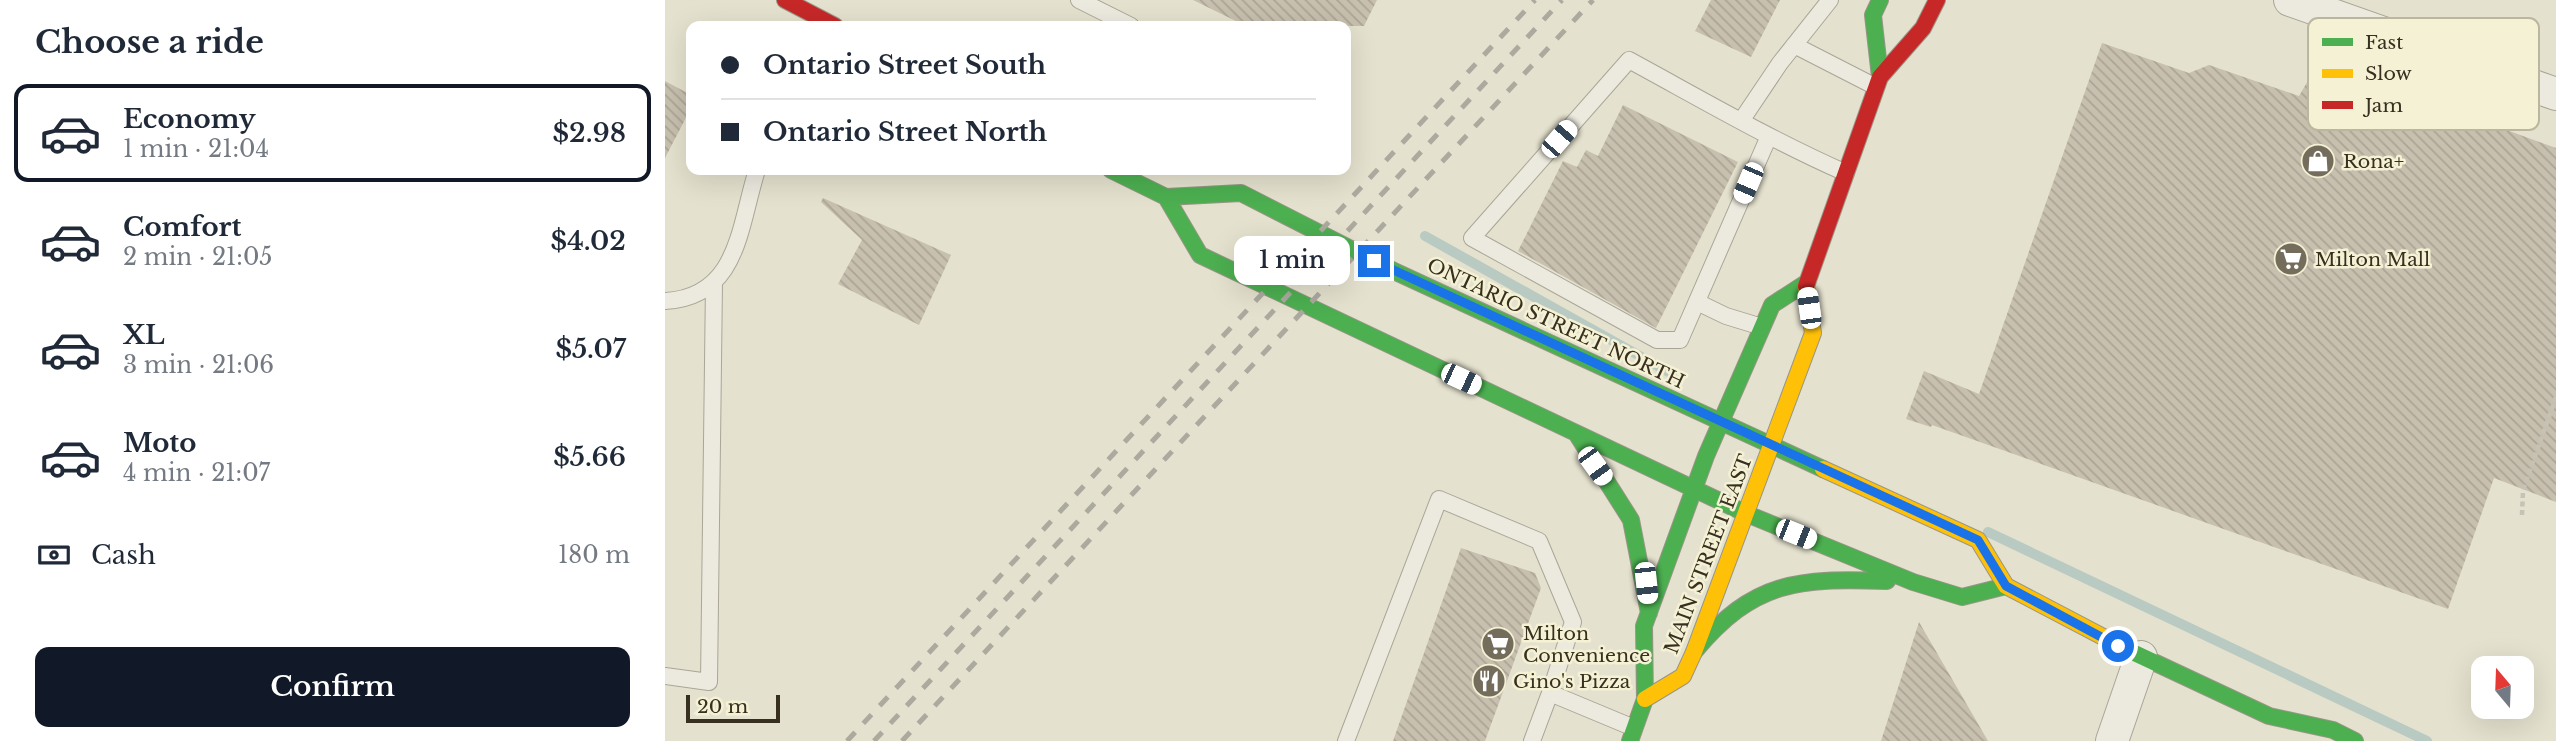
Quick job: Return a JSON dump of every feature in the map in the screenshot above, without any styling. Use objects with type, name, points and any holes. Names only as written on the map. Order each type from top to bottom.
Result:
[{"type":"main road","points":[[785,0],[811,20]]},
{"type":"main road","name":"MAIN STREET EAST","points":[[1878,82],[1873,15],[1880,0]]},
{"type":"main road","name":"MAIN STREET EAST","points":[[1645,699],[1683,676],[1694,652],[1813,333],[1806,283],[1878,82],[1923,28],[1937,0]]},
{"type":"main road","name":"ONTARIO STREET NORTH","points":[[1121,175],[1166,197],[1241,193],[1396,272],[1978,540],[2006,586]]},
{"type":"main road","points":[[1166,197],[1200,256],[1695,487],[1747,514],[1913,582],[1962,597],[2006,586],[2141,657],[2269,716],[2333,730],[2355,741]]},
{"type":"main road","name":"MAIN STREET EAST","points":[[1632,734],[1645,699],[1644,626],[1695,487],[1772,305],[1806,283]]},
{"type":"main road","points":[[1576,433],[1631,520],[1649,613]]},
{"type":"main road","points":[[1694,652],[1728,614],[1771,589],[1819,579],[1913,582]]},
{"type":"main road","points":[[2269,716],[2280,733]]},
{"type":"street","points":[[2290,0],[2341,18]]},
{"type":"street","points":[[2539,88],[2556,94]]},
{"type":"street","points":[[2112,741],[2141,657]]},
{"type":"lane","points":[[811,20],[822,0]]},
{"type":"lane","points":[[1079,0],[1121,21]]},
{"type":"lane","points":[[1741,121],[1794,45],[1830,0]]},
{"type":"lane","points":[[1794,45],[1878,82]]},
{"type":"lane","points":[[1769,136],[1680,340],[1657,340],[1472,238],[1629,60],[1769,136],[1846,173]]},
{"type":"lane","points":[[665,301],[695,295],[728,268],[756,175]]},
{"type":"lane","points":[[665,676],[709,682],[714,282]]},
{"type":"lane","points":[[1697,302],[1726,316],[1762,327]]},
{"type":"lane","points":[[1346,741],[1439,499],[1539,541],[1573,622],[1532,741]]},
{"type":"lane","points":[[1550,693],[1632,734]]},
{"type":"path","points":[[2522,515],[2523,490],[2556,397]]},
{"type":"building","points":[[1193,0],[1377,0],[1364,26],[1351,26],[1351,21],[1236,21]]},
{"type":"building","points":[[1711,0],[1780,0],[1751,57],[1695,31]]},
{"type":"building","name":"Milton Mall","points":[[2102,43],[2189,73],[2209,65],[2299,96],[2308,81],[2308,130],[2507,130],[2556,148],[2556,502],[2494,478],[2448,609],[1932,425],[1931,427],[1906,419],[1924,371],[1979,394]]},
{"type":"building","points":[[665,81],[686,92],[686,118],[665,158]]},
{"type":"building","points":[[1623,105],[1738,162],[1656,328],[1518,251],[1563,161],[1577,167],[1586,150],[1598,156]]},
{"type":"building","points":[[823,198],[951,255],[919,325],[838,284],[862,240],[821,202]]},
{"type":"building","points":[[1461,548],[1535,573],[1541,588],[1485,741],[1393,741]]},
{"type":"building","points":[[1919,622],[1988,741],[1881,741]]},
{"type":"waterway","points":[[1425,236],[1672,374]]},
{"type":"waterway","points":[[1988,532],[2427,741]]},
{"type":"railway","points":[[847,741],[1535,0]]},
{"type":"railway","points":[[874,741],[1562,0]]},
{"type":"railway","points":[[902,741],[1593,0]]},
{"type":"traffic: fast","points":[[1880,0],[1873,15],[1880,77]]},
{"type":"traffic: fast","points":[[1121,175],[1166,197],[1241,193],[1396,272],[1823,469]]},
{"type":"traffic: fast","points":[[1166,197],[1200,255],[1747,514],[1913,582],[1962,597],[2006,586]]},
{"type":"traffic: fast","points":[[1630,741],[1645,699],[1644,626],[1706,456],[1772,305],[1806,283]]},
{"type":"traffic: fast","points":[[1576,433],[1631,520],[1649,613]]},
{"type":"traffic: fast","points":[[1694,652],[1737,610],[1780,588],[1828,581],[1887,581]]},
{"type":"traffic: fast","points":[[2128,650],[2269,716],[2333,730],[2355,741]]},
{"type":"traffic: slow","points":[[1645,699],[1683,676],[1694,652],[1813,333],[1806,286]]},
{"type":"traffic: slow","points":[[1823,469],[1978,540],[2006,586],[2128,650]]},
{"type":"traffic: jam","points":[[785,0],[825,21]]},
{"type":"traffic: jam","points":[[1806,286],[1880,77],[1923,28],[1937,0]]},
{"type":"place","name":"Rona+","points":[[2318,161]]},
{"type":"place","name":"Milton Mall","points":[[2291,259]]},
{"type":"place","name":"Milton Convenience","points":[[1498,644]]},
{"type":"place","name":"Gino's Pizza","points":[[1489,681]]},
{"type":"route","points":[[1374,261],[1978,540],[2006,586],[2118,646]]}]
